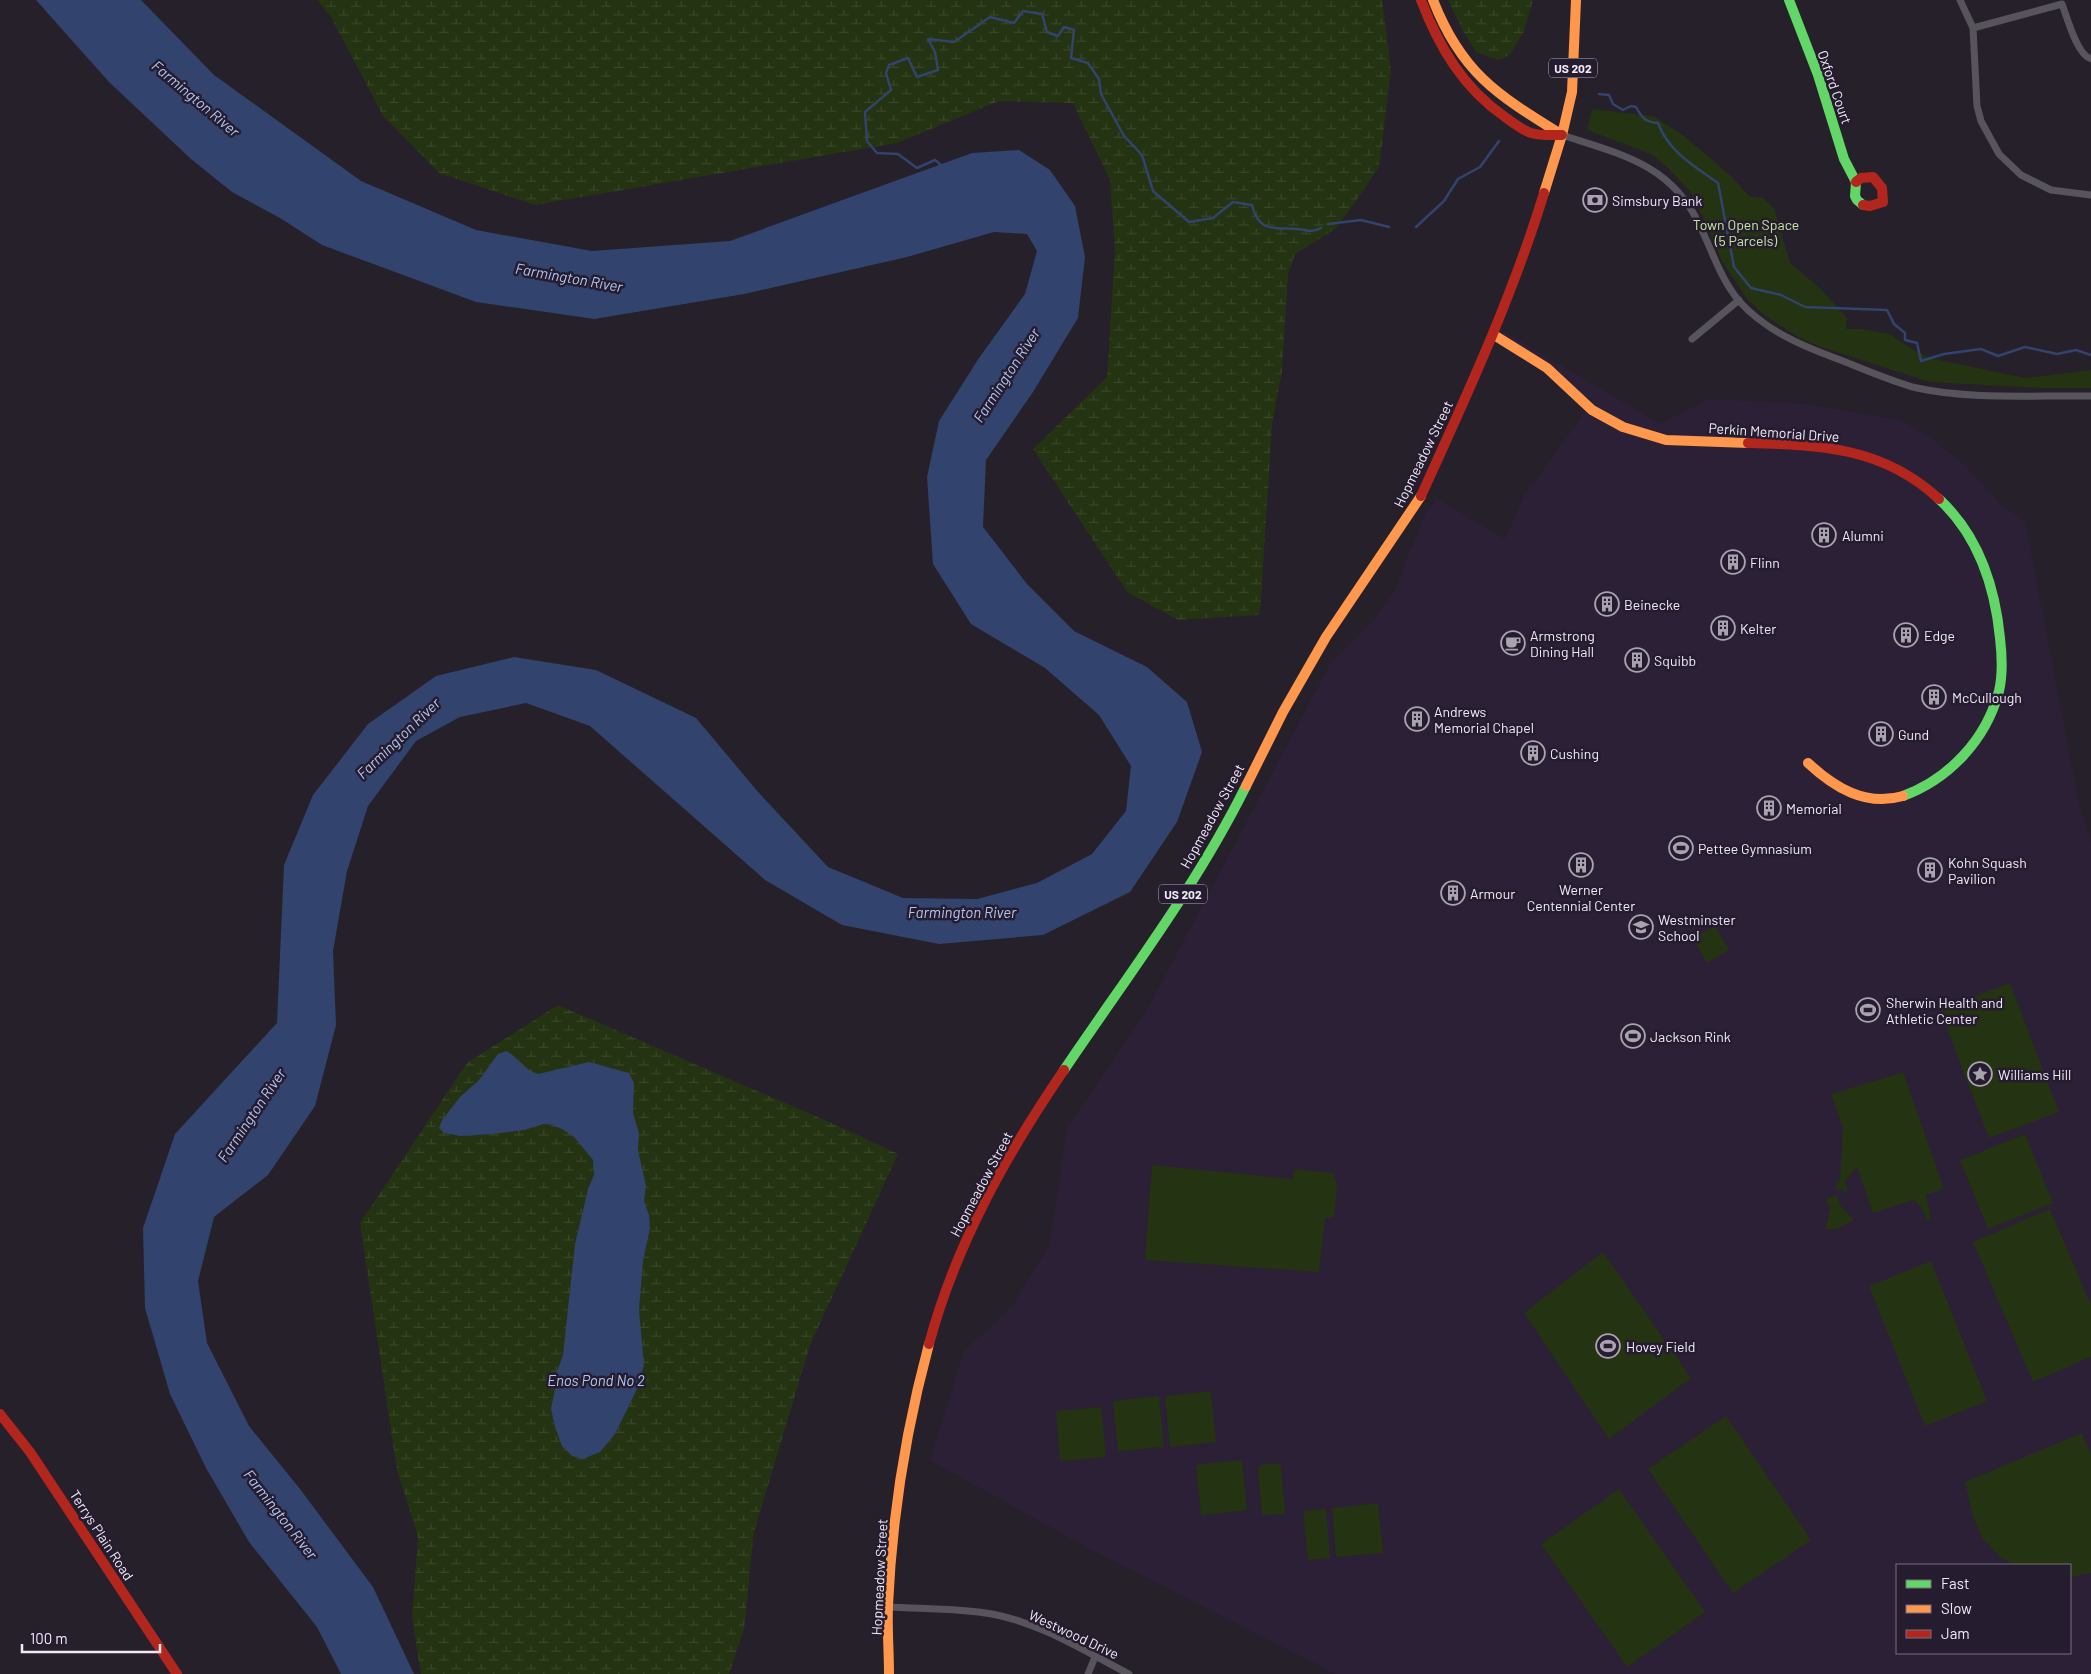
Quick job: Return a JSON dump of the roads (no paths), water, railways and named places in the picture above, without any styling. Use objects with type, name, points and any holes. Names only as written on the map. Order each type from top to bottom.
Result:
[{"type":"main road","points":[[1421,0],[1441,48],[1470,88],[1500,114],[1530,133],[1562,135]]},
{"type":"main road","points":[[1432,0],[1441,24],[1468,65],[1507,102],[1562,135]]},
{"type":"main road","name":"Hopmeadow Street","points":[[889,1674],[888,1607],[899,1490],[916,1393],[933,1329],[959,1254],[1005,1161],[1051,1089],[1189,885],[1233,812],[1283,712],[1326,637],[1418,502],[1494,335],[1532,233],[1562,135],[1572,92],[1576,0]]},
{"type":"main road","name":"Oxford Court","points":[[1788,0],[1818,75],[1844,158],[1856,182]]},
{"type":"main road","name":"Perkin Memorial Drive","points":[[1494,335],[1547,369],[1594,411],[1619,425],[1657,438],[1822,447],[1858,453],[1894,466],[1928,488],[1952,512],[1967,532],[1980,554],[1990,580],[1996,606],[2002,656],[2002,671],[1995,702],[1978,736],[1964,754],[1941,776],[1921,789],[1898,797],[1874,799],[1850,794],[1831,782],[1808,763]]},
{"type":"main road","name":"Terrys Plain Road","points":[[0,1414],[30,1452],[177,1674]]},
{"type":"street","points":[[1960,0],[1972,28],[1977,106],[1981,121],[2000,154],[2020,174],[2051,190],[2091,195]]},
{"type":"street","points":[[1972,28],[2061,2],[2077,44],[2087,58],[2091,59]]},
{"type":"street","points":[[1562,135],[1635,160],[1667,179],[1688,203],[1717,265],[1739,300],[1768,326],[1790,340],[1916,387],[1960,394],[2091,396]]},
{"type":"street","points":[[1692,339],[1739,300]]},
{"type":"street","name":"Westwood Drive","points":[[888,1607],[942,1609],[993,1614],[1037,1628],[1129,1674]]},
{"type":"street","points":[[1088,1674],[1095,1657]]},
{"type":"water","name":"Farmington River","points":[[36,0],[141,0],[214,75],[361,181],[476,230],[592,251],[730,241],[972,153],[1019,150],[1050,170],[1075,206],[1085,257],[1078,318],[1033,392],[986,460],[983,527],[1027,584],[1074,631],[1147,667],[1187,702],[1202,752],[1177,822],[1130,892],[1043,935],[939,944],[842,925],[765,880],[590,726],[526,703],[460,717],[416,741],[368,806],[347,871],[333,951],[336,1025],[315,1106],[268,1175],[214,1217],[198,1281],[207,1343],[249,1426],[300,1489],[373,1587],[414,1674],[341,1674],[317,1627],[249,1542],[206,1468],[170,1394],[145,1308],[143,1228],[175,1134],[277,1023],[284,865],[313,795],[368,724],[436,676],[514,657],[596,670],[696,718],[759,793],[828,867],[903,898],[977,899],[1037,883],[1092,854],[1126,811],[1131,766],[1099,715],[1045,668],[971,624],[933,564],[927,477],[939,421],[979,358],[1025,294],[1037,251],[1027,234],[994,232],[907,257],[744,294],[594,319],[476,302],[322,245],[280,218],[232,192],[191,159],[109,82]]},
{"type":"water","name":"Enos Pond No 2","points":[[506,1051],[529,1070],[538,1074],[589,1062],[629,1073],[634,1083],[633,1113],[639,1133],[638,1150],[646,1186],[644,1201],[649,1215],[650,1228],[643,1261],[639,1310],[644,1365],[637,1389],[615,1434],[600,1452],[583,1459],[572,1456],[562,1446],[551,1409],[555,1377],[563,1355],[575,1244],[588,1189],[594,1175],[593,1160],[574,1137],[552,1125],[544,1124],[524,1130],[460,1136],[444,1133],[439,1128],[442,1120],[460,1097],[479,1080],[498,1054]]},
{"type":"waterway","points":[[941,165],[935,160],[917,168],[898,154],[877,153],[867,141],[865,112],[891,90],[886,73],[889,65],[908,58],[917,77],[938,70],[935,52],[928,39],[954,42],[990,17],[1014,23],[1023,11],[1042,14],[1047,32],[1058,36],[1064,27],[1074,30],[1071,58],[1088,63],[1099,79],[1101,94],[1124,136],[1142,155],[1153,191],[1189,222],[1213,218],[1233,202],[1252,205],[1259,221],[1269,227],[1310,231],[1321,228]]},
{"type":"waterway","points":[[1599,94],[1609,95],[1613,104],[1623,110],[1631,106],[1636,107],[1644,119],[1658,123],[1662,133],[1675,150],[1718,183],[1734,267],[1751,288],[1781,295],[1805,307],[1887,310],[1894,324],[1905,333],[1905,340],[1917,343],[1921,361],[1944,354],[1981,349],[1998,356],[2025,347],[2057,354],[2076,350],[2091,355]]},
{"type":"waterway","points":[[1416,227],[1444,201],[1458,179],[1480,167],[1499,141]]},
{"type":"waterway","points":[[1328,224],[1361,220],[1389,227]]},
{"type":"place","name":"Simsbury Bank","points":[[1595,200]]},
{"type":"place","name":"Alumni","points":[[1824,535]]},
{"type":"place","name":"Flinn","points":[[1733,562]]},
{"type":"place","name":"Beinecke","points":[[1607,604]]},
{"type":"place","name":"Kelter","points":[[1723,628]]},
{"type":"place","name":"Edge","points":[[1906,635]]},
{"type":"place","name":"Armstrong Dining Hall","points":[[1513,643]]},
{"type":"place","name":"Squibb","points":[[1637,660]]},
{"type":"place","name":"McCullough","points":[[1934,697]]},
{"type":"place","name":"Andrews Memorial Chapel","points":[[1417,719]]},
{"type":"place","name":"Gund","points":[[1881,734]]},
{"type":"place","name":"Cushing","points":[[1533,753]]},
{"type":"place","name":"Memorial","points":[[1769,808]]},
{"type":"place","name":"Pettee Gymnasium","points":[[1681,848]]},
{"type":"place","name":"Werner Centennial Center","points":[[1581,865]]},
{"type":"place","name":"Kohn Squash Pavilion","points":[[1930,870]]},
{"type":"place","name":"Armour","points":[[1453,893]]},
{"type":"place","name":"Westminster School","points":[[1641,927]]},
{"type":"place","name":"Sherwin Health and Athletic Center","points":[[1868,1010]]},
{"type":"place","name":"Jackson Rink","points":[[1633,1036]]},
{"type":"place","name":"Williams Hill","points":[[1980,1074]]},
{"type":"place","name":"Hovey Field","points":[[1608,1346]]},
{"type":"park label","name":"Town Open Space (5 Parcels)","points":[[1746,232]]}]
